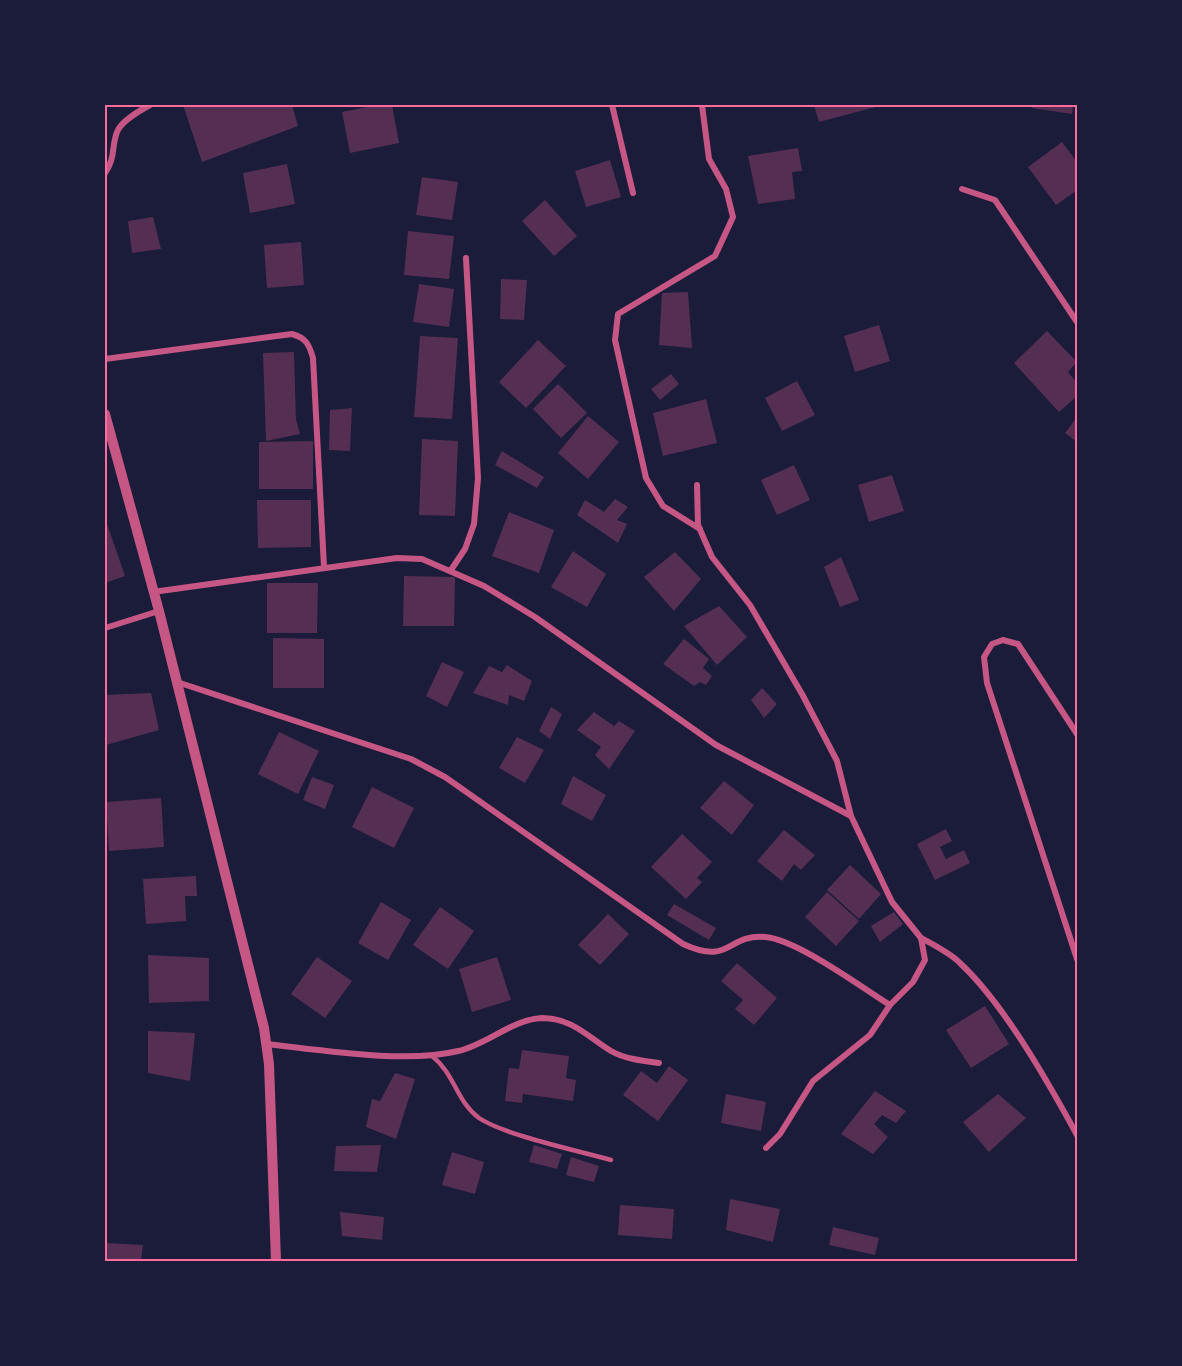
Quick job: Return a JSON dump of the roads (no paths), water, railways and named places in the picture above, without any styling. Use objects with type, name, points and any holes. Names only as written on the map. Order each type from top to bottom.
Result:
[{"type":"street","points":[[105,173],[114,160],[117,131],[136,113],[150,105]]},
{"type":"street","points":[[612,105],[633,193]]},
{"type":"street","points":[[700,529],[663,506],[646,478],[615,340],[618,314],[716,256],[733,217],[726,189],[709,159],[702,105]]},
{"type":"street","points":[[962,189],[995,200],[1077,322]]},
{"type":"street","points":[[451,570],[465,549],[474,524],[478,478],[466,258]]},
{"type":"street","points":[[105,359],[292,333],[310,345],[313,358],[324,567]]},
{"type":"street","points":[[105,414],[159,611],[267,1044],[276,1261]]},
{"type":"street","points":[[697,485],[700,529],[712,557],[750,605],[837,761],[851,816],[892,902],[921,938],[959,961],[989,995],[1056,1097],[1077,1135]]},
{"type":"street","points":[[153,592],[397,558],[422,560],[451,570],[484,586],[535,617],[716,745],[851,816]]},
{"type":"street","points":[[105,628],[159,611]]},
{"type":"street","points":[[1077,734],[1018,644],[1003,640],[992,644],[984,657],[987,683],[1077,959]]},
{"type":"street","points":[[177,681],[411,759],[445,777],[683,944],[698,951],[717,954],[747,938],[766,936],[786,941],[890,1005]]},
{"type":"street","points":[[766,1148],[780,1134],[813,1081],[870,1035],[890,1005],[913,982],[925,960],[921,938]]},
{"type":"street","points":[[267,1044],[339,1052],[432,1056],[460,1051],[523,1023],[541,1018],[564,1021],[588,1032],[611,1051],[659,1064]]},
{"type":"lane","points":[[432,1056],[446,1067],[461,1099],[479,1118],[534,1138],[611,1160]]}]
